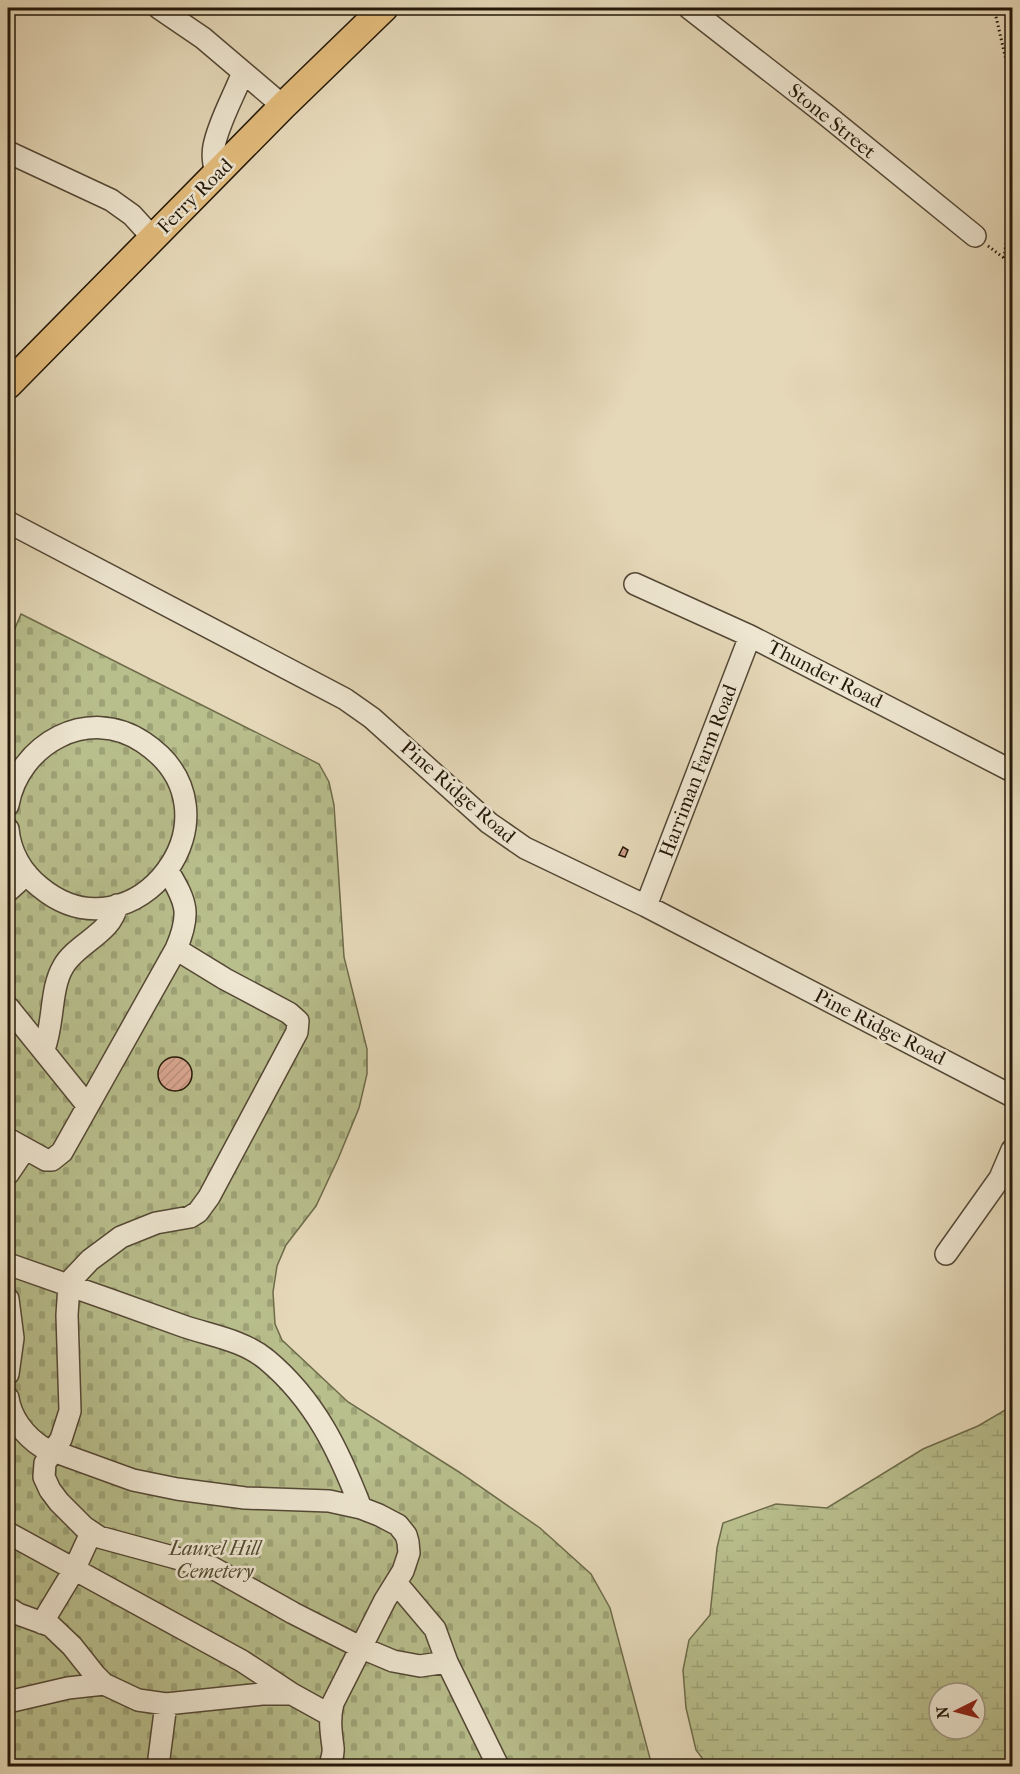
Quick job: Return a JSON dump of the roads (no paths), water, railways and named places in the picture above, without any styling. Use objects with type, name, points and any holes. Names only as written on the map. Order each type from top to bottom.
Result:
[{"type":"main road","name":"Ferry Road","points":[[8,385],[283,106],[384,8]]},
{"type":"street","points":[[159,8],[203,38],[283,106]]},
{"type":"street","name":"Stone Street","points":[[689,8],[825,114],[975,236]]},
{"type":"street","points":[[216,174],[213,147],[243,72]]},
{"type":"street","points":[[8,152],[111,200],[132,215],[153,238]]},
{"type":"street","name":"Pine Ridge Road","points":[[8,522],[345,699],[372,718],[475,811],[517,843],[546,860],[646,906],[1012,1096]]},
{"type":"street","name":"Thunder Road","points":[[635,584],[750,636],[1012,771]]},
{"type":"street","name":"Harriman Farm Road","points":[[646,906],[750,636]]},
{"type":"street","points":[[8,805],[17,776],[24,764],[45,744],[64,734],[99,728],[128,734],[140,740],[163,758],[175,776],[185,810],[183,839],[168,871],[153,887],[141,895],[117,905],[100,908],[71,904],[45,892],[27,874],[11,846],[8,829]]},
{"type":"street","points":[[8,1174],[16,1144],[46,1160],[58,1157],[176,949],[182,934],[186,911],[181,893],[168,871]]},
{"type":"street","points":[[8,891],[27,874]]},
{"type":"street","points":[[44,1049],[52,1023],[56,987],[63,967],[112,919],[117,905]]},
{"type":"street","points":[[176,949],[225,979],[289,1013],[298,1021],[297,1032],[209,1197],[198,1212],[184,1219],[156,1223],[121,1237],[90,1260],[69,1286],[67,1315],[71,1405],[67,1423],[45,1463],[45,1481],[59,1502],[91,1533],[111,1541],[213,1568],[293,1613],[362,1648],[410,1665],[447,1662]]},
{"type":"street","points":[[8,1007],[87,1105]]},
{"type":"street","points":[[946,1254],[1000,1178],[1012,1150]]},
{"type":"street","points":[[8,1264],[238,1343],[267,1360],[295,1387],[316,1412],[336,1449],[361,1508]]},
{"type":"street","points":[[8,1299],[13,1338],[8,1374]]},
{"type":"street","points":[[8,1398],[13,1415],[34,1442],[52,1452],[133,1480],[177,1489],[245,1498],[329,1501],[361,1508],[398,1525],[406,1535],[409,1553],[403,1571],[385,1600],[333,1703],[330,1715],[331,1760]]},
{"type":"street","points":[[8,1533],[242,1661],[292,1694],[330,1715]]},
{"type":"street","points":[[42,1623],[74,1570],[91,1533]]},
{"type":"street","points":[[396,1584],[435,1629],[447,1662],[498,1767]]},
{"type":"street","points":[[8,1608],[51,1626],[72,1646],[104,1684],[138,1700],[166,1704],[262,1694],[292,1694]]},
{"type":"street","points":[[8,1702],[68,1688],[104,1684]]},
{"type":"street","points":[[158,1767],[166,1704]]},
{"type":"park label","name":"Laurel Hill Cemetery","points":[[215,1560]]}]
